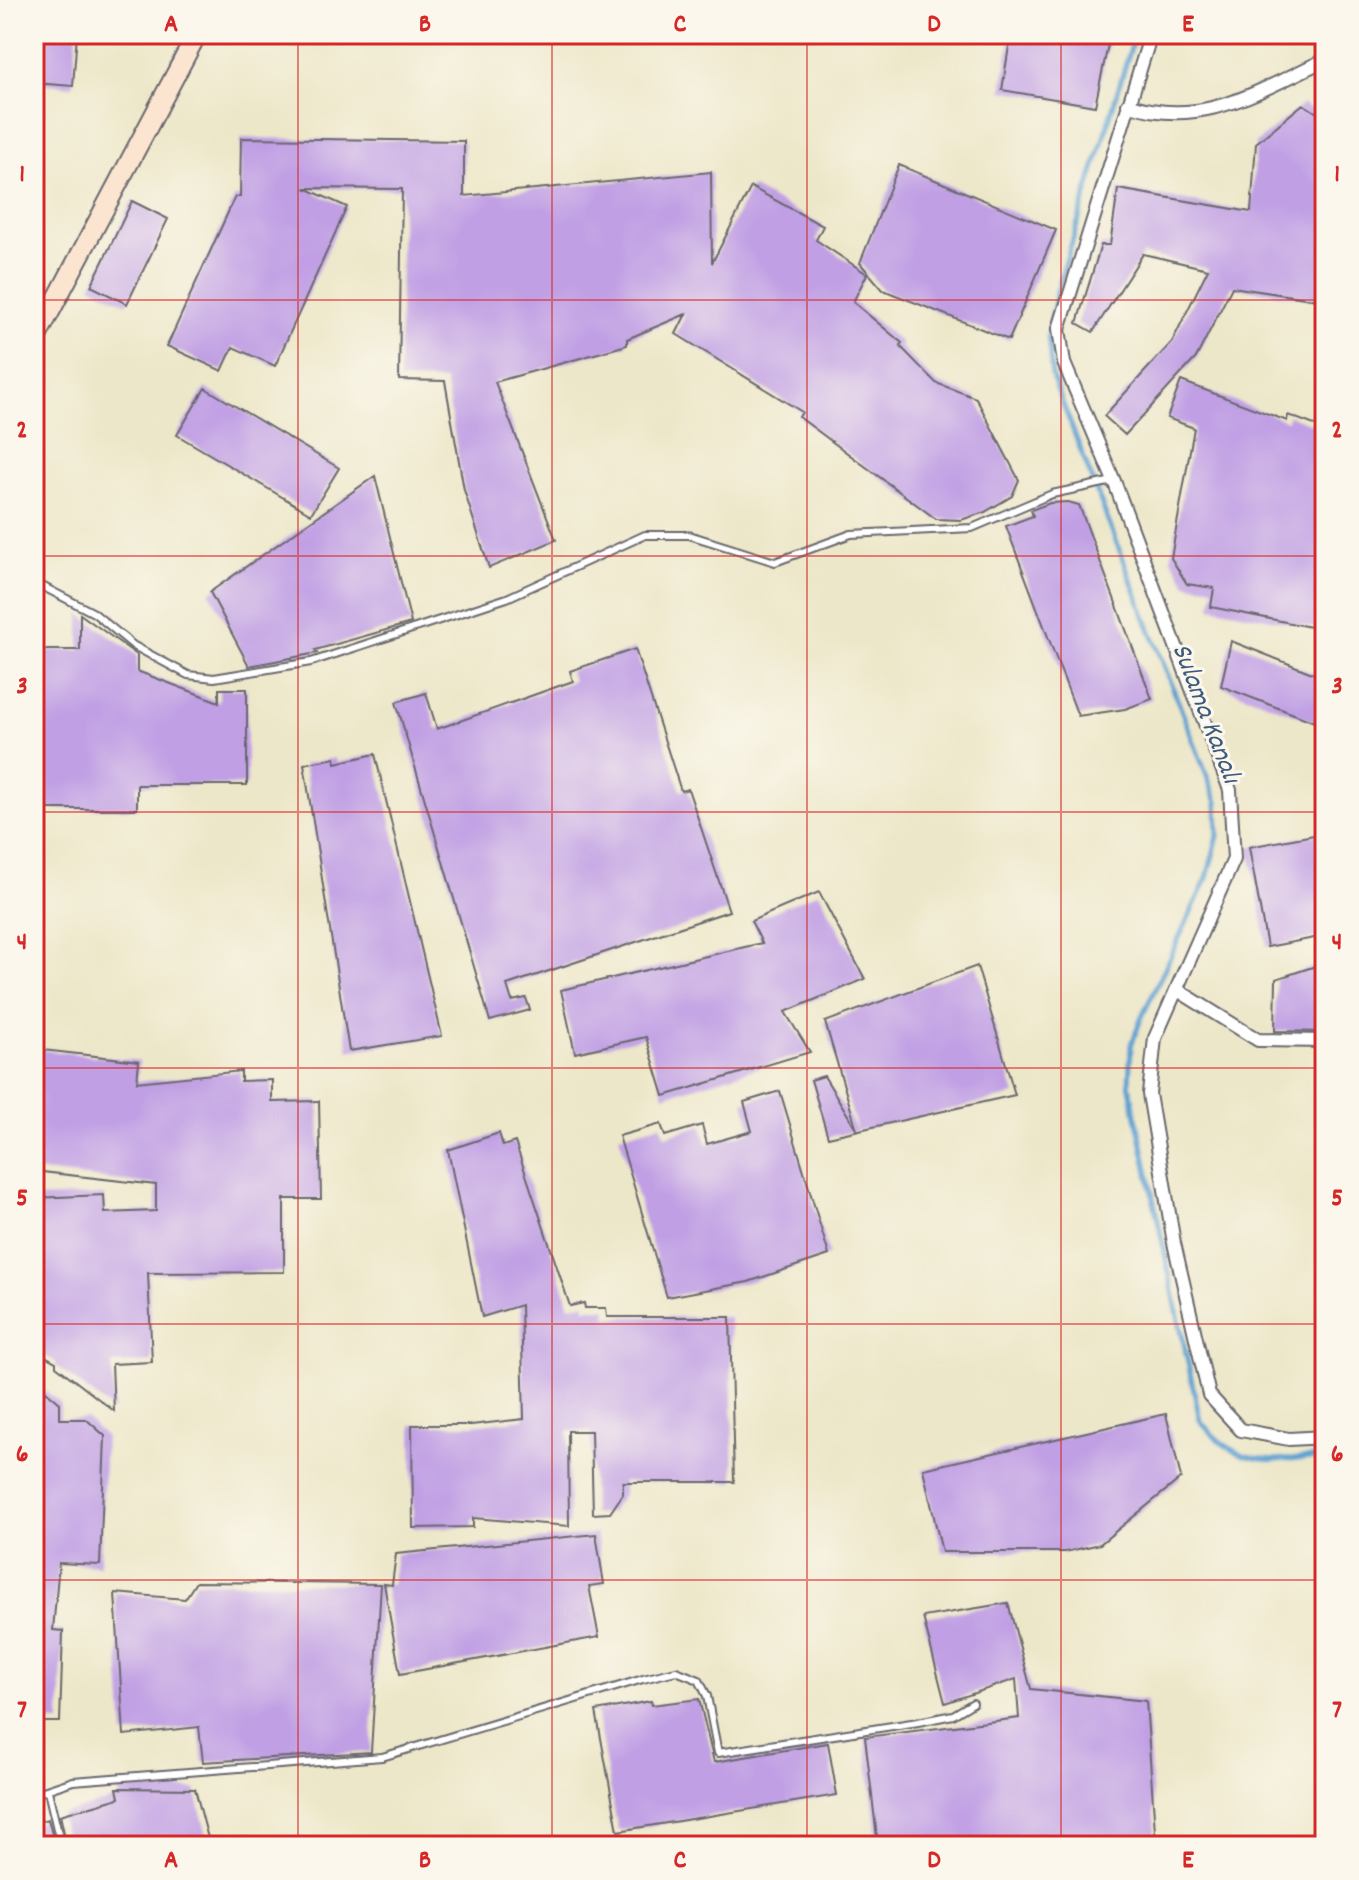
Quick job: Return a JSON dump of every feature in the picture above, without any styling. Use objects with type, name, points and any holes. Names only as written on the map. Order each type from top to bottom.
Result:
[{"type":"street","points":[[34,342],[197,34]]},
{"type":"street","points":[[1151,34],[1059,329],[1064,363],[1114,481],[1230,790],[1234,859],[1179,991],[1155,1038],[1149,1094],[1174,1243],[1209,1395],[1241,1430],[1289,1439],[1325,1437]]},
{"type":"street","points":[[1128,104],[1153,113],[1191,114],[1218,108],[1325,60]]},
{"type":"street","points":[[1179,991],[1258,1040],[1325,1041]]},
{"type":"lane","points":[[34,582],[94,613],[134,646],[188,675],[214,678],[311,662],[492,603],[645,535],[689,535],[775,562],[851,534],[972,528],[1052,494],[1114,481]]},
{"type":"lane","points":[[34,1794],[73,1781],[382,1757],[546,1705],[676,1671],[699,1680],[707,1696],[718,1753],[918,1722],[953,1715],[973,1703]]},
{"type":"lane","points":[[48,1791],[61,1846]]},
{"type":"building","points":[[34,34],[77,34],[73,86],[34,83]]},
{"type":"building","points":[[1011,34],[1074,34],[1109,40],[1095,106],[1002,90]]},
{"type":"building","points":[[1303,104],[1325,118],[1325,301],[1232,287],[1196,358],[1125,435],[1104,416],[1172,342],[1208,269],[1143,254],[1093,332],[1077,323],[1101,245],[1110,245],[1118,189],[1251,212],[1256,143]]},
{"type":"building","points":[[241,138],[464,141],[464,196],[711,172],[712,263],[751,187],[823,226],[816,240],[867,274],[853,302],[902,343],[900,346],[936,383],[976,398],[1019,480],[1012,496],[985,512],[961,520],[936,519],[799,417],[802,412],[676,334],[686,314],[627,339],[627,345],[495,382],[556,540],[489,568],[464,490],[445,381],[399,380],[402,189],[305,188],[347,207],[275,366],[233,347],[222,371],[167,346],[235,197],[240,197]]},
{"type":"building","points":[[899,165],[1056,230],[1009,340],[883,290],[860,263]]},
{"type":"building","points":[[132,201],[168,219],[127,304],[91,286]]},
{"type":"building","points":[[1181,381],[1287,421],[1288,415],[1325,429],[1325,630],[1211,607],[1214,588],[1187,584],[1171,558],[1194,428],[1167,418]]},
{"type":"building","points":[[205,388],[339,468],[311,514],[177,435]]},
{"type":"building","points":[[375,476],[411,623],[315,650],[317,653],[249,666],[210,592]]},
{"type":"building","points":[[1050,503],[1079,505],[1152,699],[1125,709],[1078,716],[1006,526],[1033,516],[1031,510]]},
{"type":"building","points":[[80,614],[137,655],[137,671],[219,702],[219,689],[247,689],[247,785],[137,785],[137,809],[34,809],[34,650],[80,650]]},
{"type":"building","points":[[1231,641],[1325,678],[1325,726],[1221,686]]},
{"type":"building","points":[[635,649],[681,791],[688,789],[729,911],[507,985],[512,1001],[526,998],[530,1010],[490,1021],[396,702],[426,693],[437,729],[573,681],[570,671]]},
{"type":"building","points":[[375,754],[442,1036],[349,1051],[304,764],[335,758],[336,763]]},
{"type":"building","points":[[1325,833],[1325,936],[1267,947],[1249,847]]},
{"type":"building","points":[[819,892],[865,979],[785,1012],[810,1052],[664,1096],[646,1037],[575,1053],[561,990],[762,943],[751,921]]},
{"type":"building","points":[[1325,963],[1325,1032],[1275,1031],[1276,979]]},
{"type":"building","points":[[977,966],[1015,1095],[828,1137],[811,1080],[824,1076],[857,1130],[825,1022]]},
{"type":"building","points":[[34,1049],[139,1061],[137,1082],[241,1071],[241,1081],[272,1080],[272,1102],[319,1101],[321,1199],[284,1199],[284,1272],[148,1273],[152,1362],[112,1364],[114,1411],[56,1366],[56,1362],[34,1350],[34,1198],[104,1195],[105,1213],[156,1211],[156,1185],[34,1171]]},
{"type":"building","points":[[780,1091],[829,1255],[748,1282],[667,1297],[619,1136],[661,1124],[665,1136],[702,1125],[707,1144],[752,1131],[744,1102]]},
{"type":"building","points":[[499,1133],[503,1146],[515,1142],[570,1306],[584,1303],[585,1308],[606,1308],[607,1317],[730,1317],[734,1482],[623,1482],[623,1494],[610,1513],[593,1514],[591,1431],[568,1431],[569,1526],[473,1518],[473,1527],[413,1528],[412,1425],[471,1425],[524,1419],[521,1305],[482,1317],[448,1150]]},
{"type":"building","points":[[34,1381],[60,1403],[60,1419],[86,1419],[105,1436],[100,1565],[59,1563],[53,1630],[63,1631],[60,1722],[34,1722]]},
{"type":"building","points":[[1166,1414],[1181,1478],[1100,1544],[1065,1552],[942,1552],[923,1469]]},
{"type":"building","points":[[596,1534],[604,1584],[589,1586],[599,1637],[400,1674],[384,1584],[392,1585],[396,1554]]},
{"type":"building","points":[[196,1582],[381,1584],[371,1752],[203,1762],[199,1727],[124,1735],[115,1593],[185,1599]]},
{"type":"building","points":[[1008,1603],[1031,1689],[1146,1701],[1156,1846],[878,1846],[865,1737],[1019,1718],[1016,1679],[945,1703],[923,1617]]},
{"type":"building","points":[[699,1699],[714,1762],[828,1743],[837,1795],[618,1831],[596,1711],[651,1701],[652,1705]]},
{"type":"building","points":[[117,1788],[195,1789],[210,1846],[67,1846],[60,1815],[119,1798]]},
{"type":"building","points":[[48,1819],[55,1846],[34,1846],[34,1823]]},
{"type":"waterway","name":"Sulama Kanalı","points":[[1135,34],[1056,295],[1048,336],[1052,376],[1217,802],[1218,836],[1207,878],[1131,1046],[1129,1083],[1200,1420],[1213,1436],[1241,1454],[1271,1460],[1325,1457]]}]
